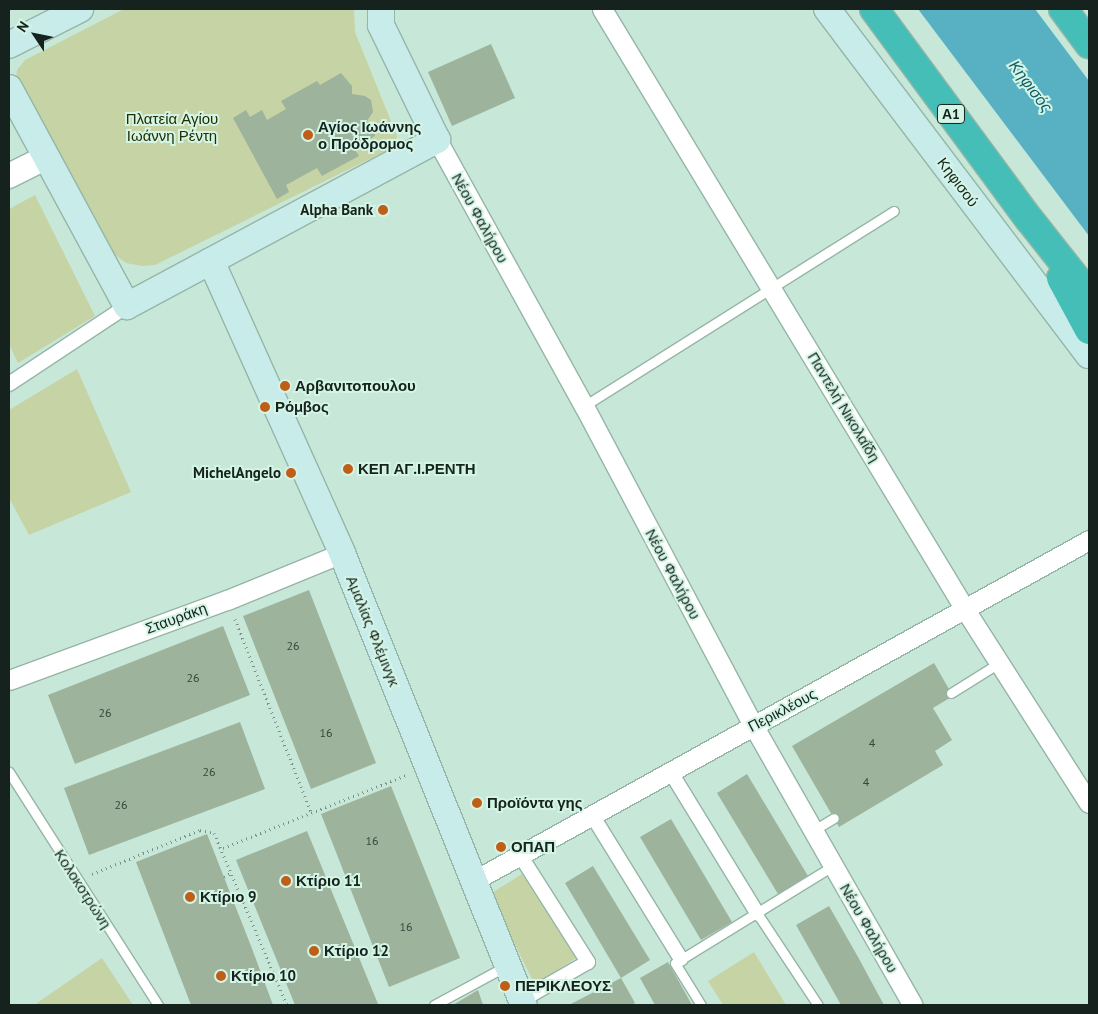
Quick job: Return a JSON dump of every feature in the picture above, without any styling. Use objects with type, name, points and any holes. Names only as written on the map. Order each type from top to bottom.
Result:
[{"type":"highway","name":"Α1","points":[[874,9],[1029,219],[1089,295]]},
{"type":"highway","points":[[1063,9],[1089,44]]},
{"type":"highway","points":[[1029,219],[1089,330]]},
{"type":"main road","points":[[9,45],[80,9]]},
{"type":"main road","points":[[9,88],[127,306],[438,140],[381,25],[381,9]]},
{"type":"main road","name":"Κηφισού","points":[[827,9],[1089,355]]},
{"type":"main road","name":"Αμαλίας Φλέμινγκ","points":[[211,261],[342,553],[523,1003]]},
{"type":"street","name":"Παντελή Νικολαΐδη","points":[[602,9],[966,612],[1089,803]]},
{"type":"street","name":"Νέου Φαλήρου","points":[[438,140],[584,406],[753,725],[914,1005]]},
{"type":"street","points":[[9,176],[47,157]]},
{"type":"street","points":[[9,384],[127,306]]},
{"type":"street","name":"Περικλέους","points":[[474,880],[753,725],[966,612],[1089,540]]},
{"type":"street","name":"Σταυράκη","points":[[9,680],[227,600],[342,553]]},
{"type":"street","points":[[670,771],[757,913]]},
{"type":"street","points":[[592,815],[681,959]]},
{"type":"street","points":[[520,855],[588,962],[523,1003]]},
{"type":"lane","points":[[584,406],[894,211]]},
{"type":"lane","points":[[951,692],[999,663]]},
{"type":"lane","name":"Κολοκοτρώνη","points":[[9,772],[158,1005]]},
{"type":"lane","points":[[814,830],[834,818]]},
{"type":"lane","points":[[701,1005],[675,963],[834,865]]},
{"type":"lane","points":[[757,913],[818,1005]]},
{"type":"lane","points":[[434,1005],[508,965]]},
{"type":"path","points":[[227,600],[310,812]]},
{"type":"path","points":[[223,848],[310,812],[428,767]]},
{"type":"path","points":[[78,880],[200,830],[214,833],[223,848],[231,873],[287,1005]]},
{"type":"path","points":[[224,877],[231,873]]},
{"type":"green space","name":"Πλατεία Αγίου Ιωάννη Ρέντη","points":[[124,9],[354,9],[355,32],[397,136],[396,146],[155,265],[142,266],[126,263],[114,254],[16,79],[17,70],[25,60]]},
{"type":"green space","points":[[35,195],[95,316],[18,363],[9,344],[9,209]]},
{"type":"green space","points":[[77,369],[131,492],[29,535],[9,498],[9,410]]},
{"type":"green space","points":[[522,874],[576,958],[535,985],[490,894]]},
{"type":"green space","points":[[754,952],[786,1005],[723,1005],[708,981]]},
{"type":"green space","points":[[102,958],[133,1005],[38,1005],[37,1003]]},
{"type":"water","name":"Κηφισός","points":[[918,9],[1035,9],[1089,81],[1089,236]]},
{"type":"building","points":[[491,44],[515,98],[452,126],[428,72]]},
{"type":"building","name":"Αγίος Ιωάννης ο Πρόδρομος","points":[[341,73],[352,86],[352,94],[365,96],[371,100],[373,112],[367,121],[375,129],[375,136],[354,148],[359,156],[322,176],[317,168],[286,185],[289,192],[277,199],[233,118],[246,110],[250,117],[262,110],[267,120],[286,109],[281,101],[317,81],[320,85]]},
{"type":"building","points":[[309,590],[376,763],[311,789],[243,616]]},
{"type":"building","points":[[223,626],[250,695],[75,764],[48,695]]},
{"type":"building","points":[[934,663],[953,696],[933,708],[952,740],[935,751],[943,765],[839,827],[792,746]]},
{"type":"building","points":[[240,722],[265,789],[89,855],[64,788]]},
{"type":"building","points":[[747,774],[808,876],[778,894],[717,793]]},
{"type":"building","points":[[391,786],[460,958],[389,987],[321,814]]},
{"type":"building","points":[[671,819],[732,922],[701,940],[640,837]]},
{"type":"building","points":[[307,831],[378,1004],[376,1005],[295,1005],[236,860]]},
{"type":"building","points":[[207,834],[273,1005],[191,1005],[136,862]]},
{"type":"building","points":[[593,866],[650,960],[621,978],[565,883]]},
{"type":"building","points":[[829,906],[884,1005],[841,1005],[796,925]]},
{"type":"building","points":[[668,962],[692,1005],[655,1005],[640,978]]},
{"type":"building","points":[[621,978],[635,1003],[631,1005],[569,1005]]},
{"type":"building","points":[[478,990],[483,1005],[453,1005]]},
{"type":"place","name":"Αγίος Ιωάννης ο Πρόδρομος","points":[[308,135]]},
{"type":"place","name":"Alpha Bank","points":[[383,210]]},
{"type":"place","name":"Αρβανιτοπουλου","points":[[285,386]]},
{"type":"place","name":"Ρόμβος","points":[[265,407]]},
{"type":"place","name":"ΚΕΠ ΑΓ.Ι.ΡΕΝΤΗ","points":[[348,469]]},
{"type":"place","name":"MichelAngelo","points":[[291,473]]},
{"type":"place","name":"Προϊόντα γης","points":[[477,803]]},
{"type":"place","name":"ΟΠΑΠ","points":[[501,847]]},
{"type":"place","name":"Κτίριο 11","points":[[286,881]]},
{"type":"place","name":"Κτίριο 9","points":[[190,897]]},
{"type":"place","name":"Κτίριο 12","points":[[314,951]]},
{"type":"place","name":"Κτίριο 10","points":[[221,976]]},
{"type":"place","name":"ΠΕΡΙΚΛΕΟΥΣ","points":[[505,986]]}]
